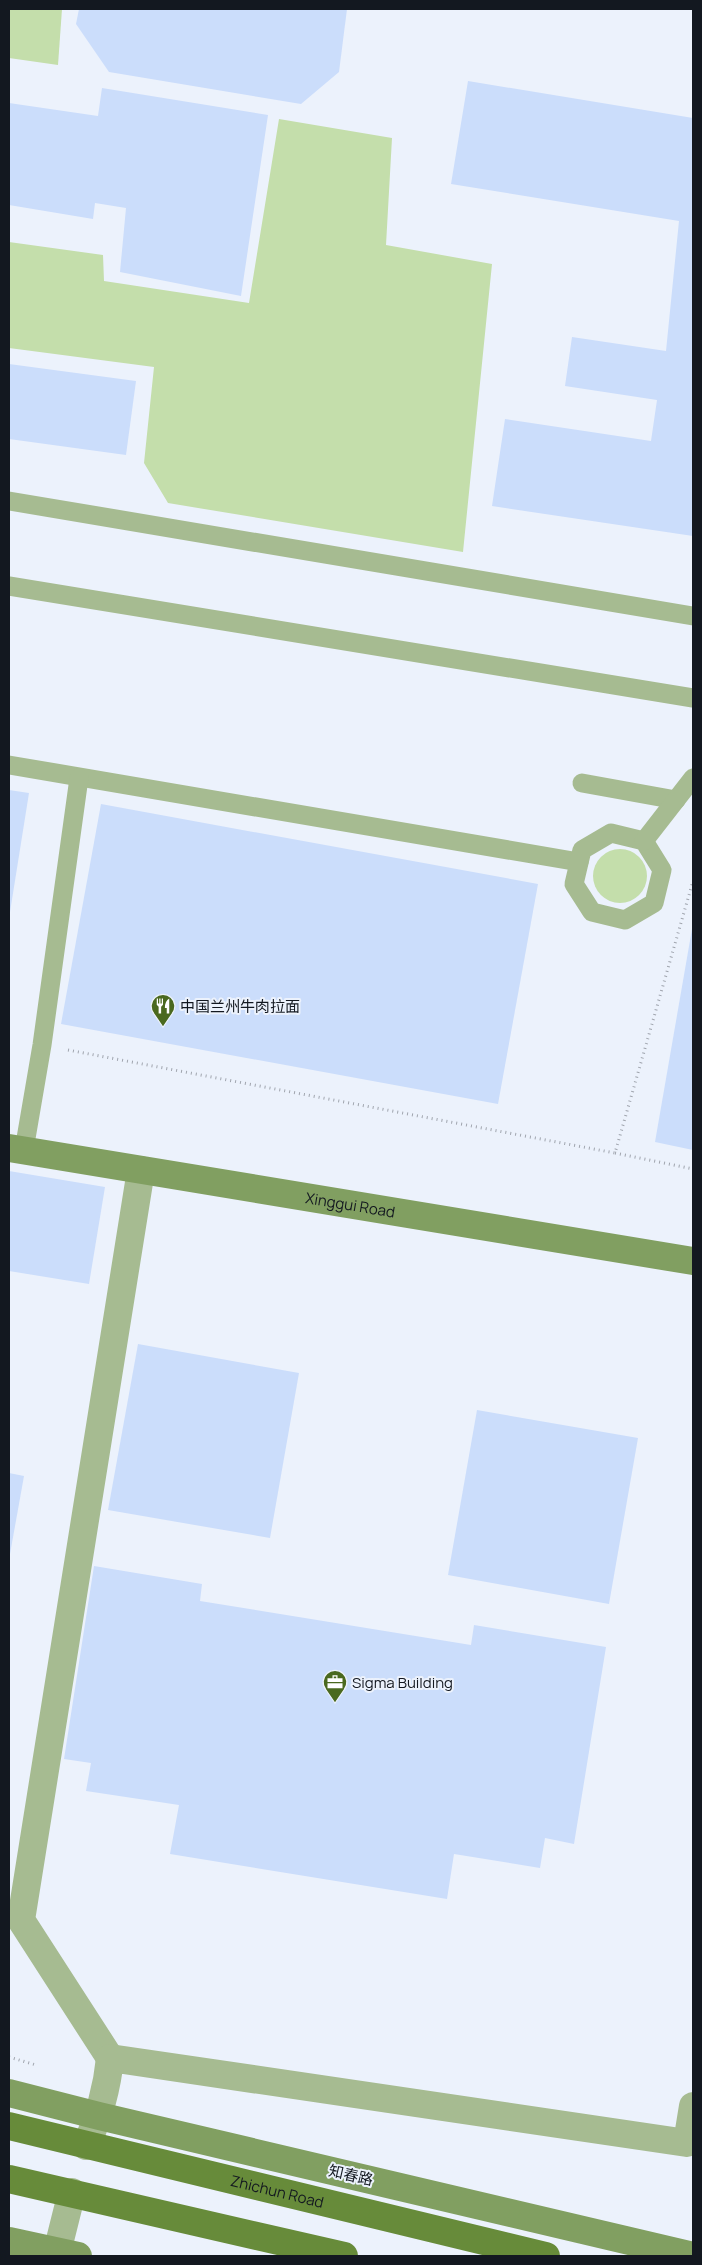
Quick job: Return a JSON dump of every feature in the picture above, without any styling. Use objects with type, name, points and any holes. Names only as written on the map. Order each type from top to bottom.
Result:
[{"type":"main road","name":"Zhichun Road","points":[[9,2126],[546,2256]]},
{"type":"main road","points":[[9,2179],[344,2256]]},
{"type":"street","name":"Xinggui Road","points":[[16,1149],[693,1261]]},
{"type":"street","points":[[86,2146],[99,2116],[107,2085],[110,2058],[21,1920],[141,1170]]},
{"type":"street","points":[[110,2058],[690,2144],[693,2106]]},
{"type":"street","name":"知春路","points":[[9,2093],[683,2255]]},
{"type":"street","points":[[9,2241],[64,2255],[72,2192]]},
{"type":"lane","points":[[9,501],[693,616]]},
{"type":"lane","points":[[9,586],[693,698]]},
{"type":"lane","points":[[9,765],[579,862]]},
{"type":"lane","points":[[16,1149],[42,1045],[79,778]]},
{"type":"lane","points":[[644,841],[693,778]]},
{"type":"lane","points":[[582,783],[676,800]]},
{"type":"lane","points":[[611,832],[644,841],[662,870],[654,903],[625,920],[592,912],[574,884],[582,850],[611,832]]},
{"type":"path","points":[[615,1153],[693,881]]},
{"type":"path","points":[[42,1045],[693,1169]]},
{"type":"green space","points":[[9,9],[62,9],[58,65],[9,58]]},
{"type":"green space","points":[[279,119],[392,138],[386,245],[492,264],[463,552],[168,503],[144,463],[154,367],[9,348],[9,242],[103,255],[104,281],[249,303]]},
{"type":"green space","points":[[615,849],[625,849],[635,853],[643,861],[647,876],[643,891],[635,899],[625,903],[615,903],[605,899],[597,891],[593,881],[593,871],[597,861],[605,853]]},
{"type":"building","points":[[79,9],[347,9],[339,72],[301,104],[109,72],[76,24]]},
{"type":"building","points":[[468,81],[693,118],[693,536],[492,506],[505,419],[651,441],[657,400],[565,386],[572,337],[666,351],[679,221],[451,184]]},
{"type":"building","points":[[102,88],[268,115],[241,296],[120,272],[126,208],[95,203],[93,219],[9,205],[9,103],[98,116]]},
{"type":"building","points":[[9,364],[136,381],[126,455],[9,439]]},
{"type":"building","points":[[9,790],[29,793],[10,912],[9,912]]},
{"type":"building","points":[[101,804],[538,884],[498,1104],[61,1024]]},
{"type":"building","points":[[693,929],[693,1150],[655,1142]]},
{"type":"building","points":[[9,1171],[105,1187],[89,1284],[9,1271]]},
{"type":"building","points":[[138,1344],[299,1373],[270,1538],[108,1510]]},
{"type":"building","points":[[477,1410],[638,1438],[609,1604],[448,1575]]},
{"type":"building","points":[[9,1473],[24,1476],[10,1554],[9,1554]]},
{"type":"building","name":"Sigma Building","points":[[94,1566],[202,1584],[200,1601],[471,1645],[474,1625],[606,1647],[574,1844],[545,1838],[540,1868],[454,1854],[447,1899],[170,1854],[179,1805],[86,1791],[91,1763],[64,1759]]},
{"type":"place","name":"中国兰州牛肉拉面","points":[[163,1027]]},
{"type":"place","name":"Sigma Building","points":[[335,1703]]}]
